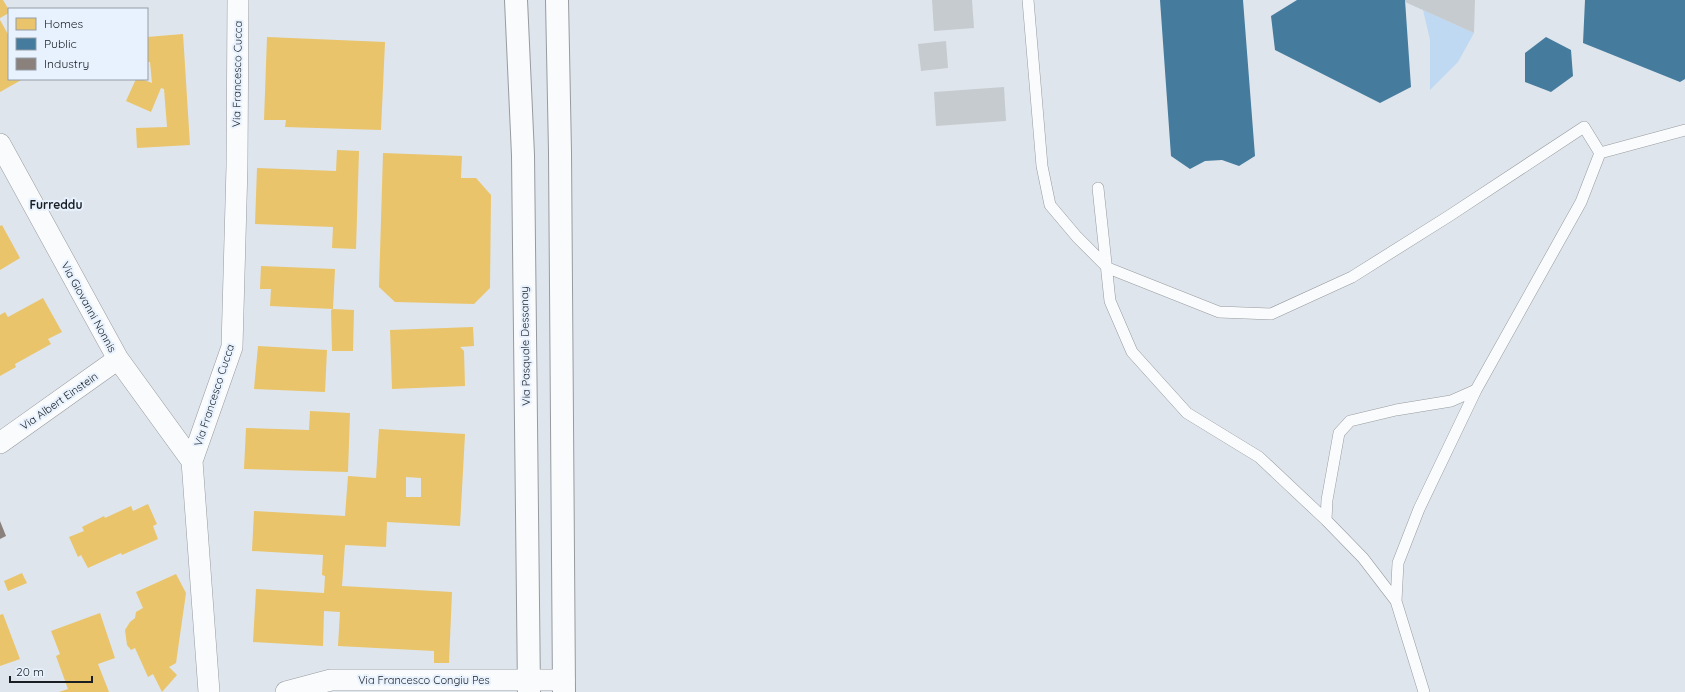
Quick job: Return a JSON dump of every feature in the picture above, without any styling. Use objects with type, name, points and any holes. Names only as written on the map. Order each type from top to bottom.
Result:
[{"type":"main road","name":"Via Pasquale Dessanay","points":[[516,0],[523,155],[528,686]]},
{"type":"main road","points":[[557,0],[560,152],[564,686]]},
{"type":"street","name":"Via Francesco Cucca","points":[[209,692],[192,461],[232,347],[237,166],[238,0]]},
{"type":"street","name":"Via Giovanni Nonnis","points":[[0,144],[118,359],[192,461]]},
{"type":"street","name":"Via Albert Einstein","points":[[0,443],[118,359]]},
{"type":"street","name":"Via Francesco Congiu Pes","points":[[286,692],[331,680],[564,686]]},
{"type":"lane","points":[[1028,0],[1042,166],[1050,205],[1077,237],[1108,268],[1219,312],[1271,314],[1352,277],[1449,216],[1584,127],[1600,153]]},
{"type":"lane","points":[[1600,153],[1685,130]]},
{"type":"lane","points":[[1424,692],[1396,601],[1398,563],[1419,509],[1476,390],[1581,202],[1600,153]]},
{"type":"lane","points":[[1098,188],[1108,268],[1110,301],[1132,352],[1187,413],[1259,457],[1326,520],[1362,558],[1396,601]]},
{"type":"lane","points":[[1326,520],[1327,500],[1339,433],[1350,421],[1396,410],[1451,401],[1476,390]]},
{"type":"shaded area","points":[[1423,10],[1474,33],[1458,62],[1430,90],[1430,40]]},
{"type":"building: Homes","points":[[0,0],[3,0],[8,8],[8,14],[0,18]]},
{"type":"building: Homes","points":[[0,20],[8,34],[8,80],[21,80],[0,92]]},
{"type":"building: Homes","points":[[183,34],[190,145],[137,148],[136,128],[167,127],[164,89],[161,88],[151,112],[126,101],[136,80],[144,80],[152,83],[150,62],[148,62],[148,37]]},
{"type":"building: Homes","points":[[267,37],[385,42],[381,130],[285,127],[286,120],[264,120]]},
{"type":"building: Homes","points":[[337,150],[359,151],[356,249],[332,248],[333,227],[255,224],[257,168],[336,171]]},
{"type":"building: Homes","points":[[383,153],[462,156],[461,178],[476,178],[491,195],[490,288],[474,304],[395,302],[379,287]]},
{"type":"building: Homes","points":[[2,225],[20,258],[0,270],[0,226]]},
{"type":"building: Homes","points":[[261,266],[335,269],[333,309],[270,306],[271,289],[260,289]]},
{"type":"building: Homes","points":[[43,298],[62,332],[48,339],[51,344],[15,364],[16,367],[0,376],[0,315],[5,312],[8,317]]},
{"type":"building: Homes","points":[[331,310],[354,310],[353,351],[332,351]]},
{"type":"building: Homes","points":[[473,327],[474,346],[460,347],[464,351],[465,386],[392,389],[390,330]]},
{"type":"building: Homes","points":[[258,346],[327,350],[325,392],[254,389]]},
{"type":"building: Homes","points":[[310,411],[350,413],[348,472],[244,469],[246,428],[309,430]]},
{"type":"building: Homes","points":[[379,429],[465,434],[460,526],[387,522],[386,547],[345,545],[342,586],[452,592],[449,663],[434,663],[434,651],[338,646],[340,612],[324,611],[323,646],[253,642],[256,589],[324,593],[325,576],[322,575],[323,555],[252,551],[254,511],[345,516],[348,476],[376,478]],"holes":[[[406,477],[421,478],[421,497],[406,497]]]},
{"type":"building: Homes","points":[[148,504],[157,524],[153,526],[158,539],[122,555],[121,553],[88,568],[81,555],[78,557],[69,537],[84,531],[82,527],[104,516],[105,518],[131,506],[133,511]]},
{"type":"building: Homes","points":[[22,573],[27,583],[8,591],[4,581]]},
{"type":"building: Homes","points":[[176,574],[186,593],[176,663],[169,667],[177,675],[162,692],[153,674],[148,677],[135,648],[131,650],[127,645],[125,630],[130,622],[135,618],[136,612],[143,608],[136,592]]},
{"type":"building: Homes","points":[[100,613],[115,658],[98,664],[109,692],[59,692],[68,689],[56,656],[60,654],[51,631]]},
{"type":"building: Homes","points":[[3,614],[20,659],[0,666],[0,615]]},
{"type":"building: Public","points":[[1160,0],[1243,0],[1255,156],[1239,166],[1222,160],[1205,161],[1190,169],[1171,156]]},
{"type":"building: Public","points":[[1297,0],[1405,0],[1411,87],[1380,103],[1275,50],[1271,16]]},
{"type":"building: Public","points":[[1585,0],[1685,0],[1685,79],[1680,82],[1583,43]]},
{"type":"building: Public","points":[[1546,37],[1571,50],[1573,76],[1551,92],[1525,82],[1525,53]]},
{"type":"building: Industry","points":[[0,521],[6,536],[0,539]]},
{"type":"building: Other","points":[[932,0],[972,0],[974,28],[934,31]]},
{"type":"building: Other","points":[[1405,0],[1475,0],[1474,33],[1405,2]]},
{"type":"building: Other","points":[[946,41],[948,68],[921,71],[918,44]]},
{"type":"building: Other","points":[[1004,87],[1006,121],[936,126],[934,92]]},
{"type":"district","name":"Furreddu","points":[[56,204]]}]
